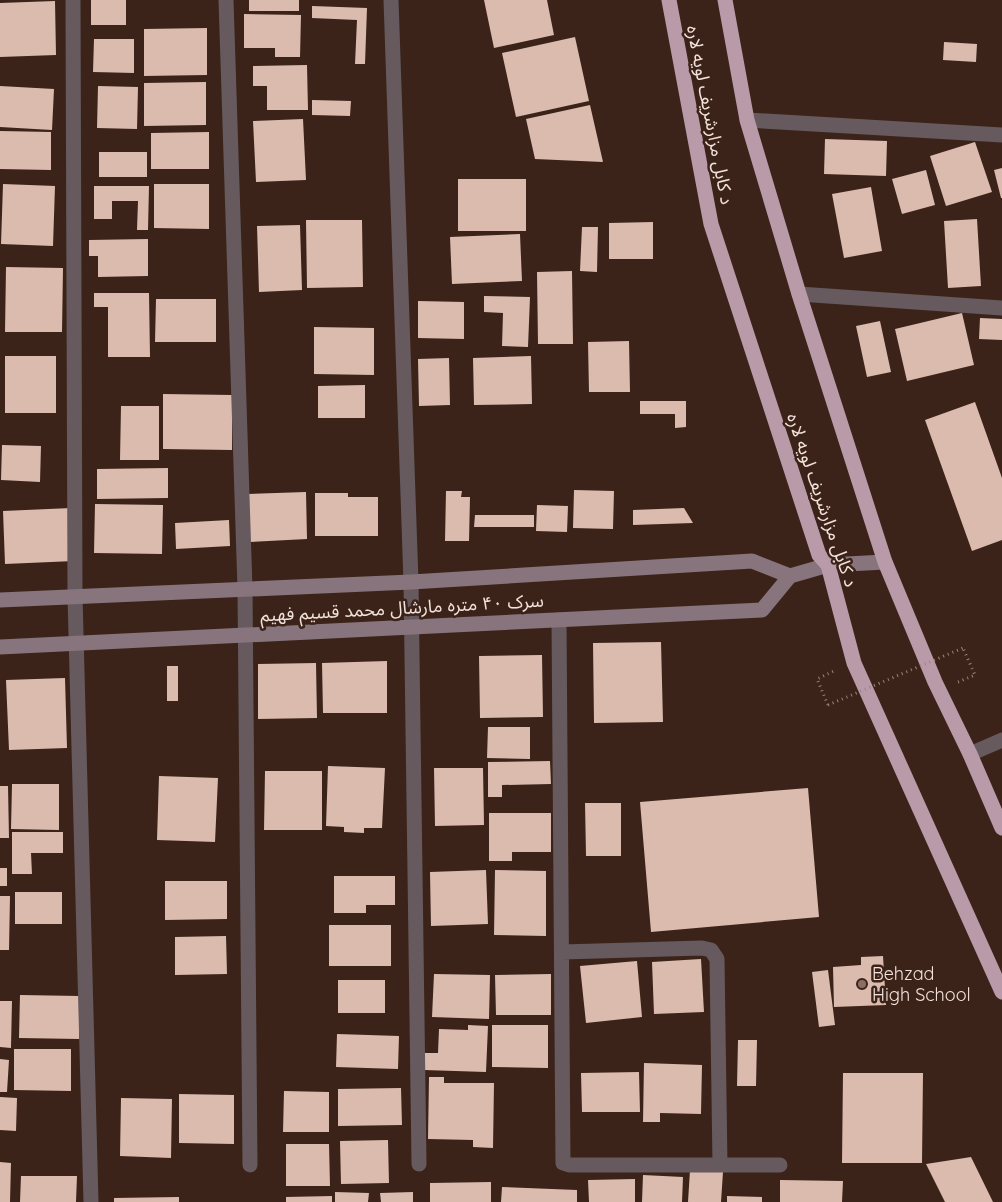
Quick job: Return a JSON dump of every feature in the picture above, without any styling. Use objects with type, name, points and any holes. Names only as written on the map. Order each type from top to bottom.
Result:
[{"type":"highway","name":"د کابل مزارشریف لویه لاره","points":[[669,0],[711,224],[819,555],[828,564],[854,662],[1002,992]]},
{"type":"highway","name":"د کابل مزارشریف لویه لاره","points":[[725,0],[747,120],[799,294],[884,562],[935,682],[970,754],[1002,828]]},
{"type":"street","points":[[74,0],[75,596],[91,1202]]},
{"type":"street","points":[[226,0],[246,635],[250,1165]]},
{"type":"street","points":[[391,0],[411,582],[419,1164]]},
{"type":"street","points":[[747,120],[1002,135]]},
{"type":"street","points":[[799,294],[1002,308]]},
{"type":"street","name":"سرک ۴۰ متره مارشال محمد قسیم فهیم","points":[[0,600],[411,582],[752,561],[790,576],[762,610],[0,647]]},
{"type":"street","points":[[790,576],[828,564],[884,562]]},
{"type":"street","points":[[559,620],[563,1163],[569,1165],[780,1165]]},
{"type":"street","points":[[970,754],[1002,740]]},
{"type":"street","points":[[562,952],[702,948],[711,950],[716,959],[720,1165]]},
{"type":"path","points":[[817,679],[828,705],[963,648],[975,676]]},
{"type":"building","points":[[91,0],[126,0],[126,25],[91,25]]},
{"type":"building","points":[[249,0],[299,0],[299,11],[249,11]]},
{"type":"building","points":[[484,0],[547,0],[554,35],[494,48]]},
{"type":"building","points":[[55,1],[56,55],[0,57],[0,3]]},
{"type":"building","points":[[312,6],[367,8],[365,64],[355,64],[357,20],[312,18]]},
{"type":"building","points":[[244,14],[301,15],[300,57],[275,57],[275,48],[244,48]]},
{"type":"building","points":[[207,28],[207,75],[144,76],[144,29]]},
{"type":"building","points":[[575,37],[589,101],[516,117],[502,53]]},
{"type":"building","points":[[94,39],[134,39],[134,73],[93,72]]},
{"type":"building","points":[[944,42],[977,44],[976,62],[943,60]]},
{"type":"building","points":[[307,65],[308,110],[267,110],[267,86],[253,86],[253,66]]},
{"type":"building","points":[[206,82],[206,125],[144,126],[144,83]]},
{"type":"building","points":[[0,86],[54,89],[52,130],[0,127]]},
{"type":"building","points":[[98,86],[138,87],[137,129],[97,128]]},
{"type":"building","points":[[312,100],[351,101],[350,116],[312,115]]},
{"type":"building","points":[[590,105],[603,162],[535,159],[526,119]]},
{"type":"building","points":[[303,119],[306,180],[256,182],[253,121]]},
{"type":"building","points":[[0,131],[51,132],[51,170],[0,169]]},
{"type":"building","points":[[209,132],[209,169],[151,169],[151,133]]},
{"type":"building","points":[[825,139],[887,141],[886,176],[824,174]]},
{"type":"building","points":[[975,142],[992,192],[946,206],[930,156]]},
{"type":"building","points":[[99,152],[147,152],[147,177],[99,177]]},
{"type":"building","points":[[1002,168],[1002,198],[1001,198],[994,170]]},
{"type":"building","points":[[926,170],[935,205],[902,214],[892,179]]},
{"type":"building","points":[[458,179],[526,179],[526,231],[458,231]]},
{"type":"building","points":[[3,184],[55,186],[53,246],[1,244]]},
{"type":"building","points":[[154,184],[209,184],[209,229],[154,228]]},
{"type":"building","points":[[94,186],[149,186],[148,230],[137,230],[138,201],[112,201],[112,219],[94,219]]},
{"type":"building","points":[[871,187],[882,251],[844,258],[832,194]]},
{"type":"building","points":[[977,219],[981,286],[948,288],[944,221]]},
{"type":"building","points":[[306,220],[362,220],[363,287],[307,288]]},
{"type":"building","points":[[653,222],[653,259],[609,259],[609,223]]},
{"type":"building","points":[[300,225],[302,290],[259,292],[257,226]]},
{"type":"building","points":[[582,227],[598,227],[597,272],[580,271]]},
{"type":"building","points":[[520,234],[522,281],[452,284],[450,237]]},
{"type":"building","points":[[148,239],[148,276],[98,277],[98,256],[89,256],[89,240]]},
{"type":"building","points":[[6,267],[63,268],[62,332],[5,332]]},
{"type":"building","points":[[572,271],[573,344],[538,344],[537,272]]},
{"type":"building","points":[[94,293],[149,293],[150,357],[108,357],[108,307],[94,307]]},
{"type":"building","points":[[484,296],[530,297],[528,347],[502,346],[503,313],[484,312]]},
{"type":"building","points":[[156,299],[216,299],[216,342],[155,342]]},
{"type":"building","points":[[418,301],[464,302],[464,339],[418,338]]},
{"type":"building","points":[[962,313],[974,365],[907,381],[895,329]]},
{"type":"building","points":[[980,318],[1002,319],[1002,340],[979,339]]},
{"type":"building","points":[[880,321],[891,372],[867,377],[856,326]]},
{"type":"building","points":[[314,327],[374,328],[374,375],[314,374]]},
{"type":"building","points":[[629,341],[630,392],[589,392],[588,342]]},
{"type":"building","points":[[5,356],[56,356],[56,413],[5,413]]},
{"type":"building","points":[[531,356],[532,404],[474,405],[473,358]]},
{"type":"building","points":[[449,358],[450,405],[419,406],[418,359]]},
{"type":"building","points":[[365,385],[365,418],[318,418],[318,386]]},
{"type":"building","points":[[163,394],[232,395],[232,450],[163,449]]},
{"type":"building","points":[[640,401],[686,401],[686,427],[675,428],[675,414],[640,414]]},
{"type":"building","points":[[975,402],[1002,478],[1002,540],[972,551],[925,420]]},
{"type":"building","points":[[121,406],[159,406],[159,460],[120,460]]},
{"type":"building","points":[[2,445],[41,446],[40,482],[1,480]]},
{"type":"building","points":[[168,468],[168,498],[97,499],[97,469]]},
{"type":"building","points":[[574,490],[614,491],[613,529],[573,528]]},
{"type":"building","points":[[446,491],[462,491],[461,497],[470,497],[469,541],[445,541]]},
{"type":"building","points":[[306,492],[307,539],[249,542],[247,494]]},
{"type":"building","points":[[315,493],[348,493],[348,497],[378,497],[378,536],[315,536]]},
{"type":"building","points":[[95,504],[163,505],[162,554],[94,553]]},
{"type":"building","points":[[537,505],[568,506],[567,532],[536,531]]},
{"type":"building","points":[[71,508],[74,561],[5,564],[3,511]]},
{"type":"building","points":[[684,508],[693,523],[633,525],[633,510]]},
{"type":"building","points":[[475,515],[534,515],[534,527],[474,527]]},
{"type":"building","points":[[229,520],[230,546],[176,549],[175,523]]},
{"type":"building","points":[[661,642],[663,722],[594,723],[593,643]]},
{"type":"building","points":[[542,655],[543,717],[480,718],[479,656]]},
{"type":"building","points":[[387,661],[387,713],[323,713],[322,663]]},
{"type":"building","points":[[316,663],[317,718],[258,719],[258,664]]},
{"type":"building","points":[[167,666],[178,666],[178,701],[167,701]]},
{"type":"building","points":[[65,678],[67,748],[9,750],[6,680]]},
{"type":"building","points":[[488,727],[530,727],[530,759],[487,758]]},
{"type":"building","points":[[550,761],[551,784],[502,785],[502,797],[488,797],[488,762]]},
{"type":"building","points":[[328,766],[385,768],[382,828],[364,828],[364,833],[344,832],[344,827],[326,826]]},
{"type":"building","points":[[434,768],[483,768],[484,825],[435,826]]},
{"type":"building","points":[[265,771],[322,771],[322,830],[264,830]]},
{"type":"building","points":[[159,776],[218,778],[215,842],[157,840]]},
{"type":"building","points":[[12,784],[59,784],[59,830],[11,829]]},
{"type":"building","points":[[0,786],[8,786],[9,838],[0,838]]},
{"type":"building","points":[[808,788],[819,917],[651,932],[640,802]]},
{"type":"building","points":[[585,803],[621,803],[621,856],[586,856]]},
{"type":"building","points":[[489,813],[551,813],[551,852],[512,852],[512,861],[489,861]]},
{"type":"building","points":[[12,832],[63,832],[63,853],[31,853],[32,874],[12,874]]},
{"type":"building","points":[[0,868],[7,868],[7,886],[0,886]]},
{"type":"building","points":[[486,870],[488,924],[431,926],[430,872]]},
{"type":"building","points":[[495,870],[546,871],[546,936],[494,935]]},
{"type":"building","points":[[334,876],[395,876],[395,905],[366,905],[366,913],[334,913]]},
{"type":"building","points":[[165,881],[227,881],[227,919],[165,920]]},
{"type":"building","points":[[15,892],[62,892],[62,924],[15,924]]},
{"type":"building","points":[[0,896],[10,896],[9,950],[0,950]]},
{"type":"building","points":[[329,925],[391,925],[391,966],[329,966]]},
{"type":"building","points":[[226,936],[227,974],[175,975],[175,937]]},
{"type":"building","points":[[883,956],[886,1005],[834,1007],[833,967],[861,965],[861,957]]},
{"type":"building","points":[[701,959],[704,1012],[654,1014],[652,962]]},
{"type":"building","points":[[637,961],[642,1017],[586,1023],[580,966]]},
{"type":"building","points":[[828,970],[835,1025],[819,1027],[812,972]]},
{"type":"building","points":[[434,974],[490,975],[489,1019],[432,1017]]},
{"type":"building","points":[[551,974],[551,1015],[496,1015],[495,975]]},
{"type":"building","points":[[338,980],[385,980],[385,1013],[338,1013]]},
{"type":"building","points":[[20,995],[80,996],[79,1039],[19,1038]]},
{"type":"building","points":[[0,1001],[12,1001],[11,1048],[0,1047]]},
{"type":"building","points":[[468,1025],[488,1026],[486,1072],[424,1070],[424,1053],[438,1053],[439,1029],[468,1030]]},
{"type":"building","points":[[492,1025],[548,1025],[548,1068],[492,1067]]},
{"type":"building","points":[[337,1034],[399,1036],[398,1069],[336,1067]]},
{"type":"building","points":[[738,1040],[757,1040],[756,1086],[737,1086]]},
{"type":"building","points":[[14,1049],[71,1049],[71,1091],[14,1090]]},
{"type":"building","points":[[0,1059],[9,1060],[7,1092],[0,1092]]},
{"type":"building","points":[[644,1063],[702,1065],[701,1114],[660,1113],[660,1122],[643,1122]]},
{"type":"building","points":[[639,1072],[640,1112],[582,1112],[581,1073]]},
{"type":"building","points":[[843,1073],[923,1073],[922,1163],[842,1163]]},
{"type":"building","points":[[429,1077],[444,1077],[444,1083],[494,1083],[493,1148],[473,1147],[473,1140],[428,1139]]},
{"type":"building","points":[[401,1088],[402,1125],[338,1126],[338,1089]]},
{"type":"building","points":[[284,1091],[329,1092],[329,1132],[283,1132]]},
{"type":"building","points":[[179,1094],[234,1095],[234,1144],[179,1143]]},
{"type":"building","points":[[0,1097],[17,1098],[16,1131],[0,1130]]},
{"type":"building","points":[[121,1098],[172,1099],[171,1158],[120,1156]]},
{"type":"building","points":[[388,1140],[389,1183],[341,1184],[340,1141]]},
{"type":"building","points":[[286,1144],[329,1144],[330,1186],[286,1186]]},
{"type":"building","points":[[971,1157],[993,1202],[945,1202],[926,1164]]},
{"type":"building","points":[[0,1162],[11,1163],[10,1202],[0,1202]]},
{"type":"building","points":[[690,1170],[723,1172],[721,1202],[688,1202]]},
{"type":"building","points":[[643,1175],[683,1177],[682,1202],[642,1202]]},
{"type":"building","points":[[21,1176],[77,1176],[76,1202],[20,1202]]},
{"type":"building","points":[[635,1179],[635,1202],[589,1202],[588,1180]]},
{"type":"building","points":[[780,1180],[843,1181],[842,1202],[780,1202]]},
{"type":"building","points":[[491,1182],[491,1202],[430,1202],[430,1183]]},
{"type":"building","points":[[502,1187],[577,1190],[577,1202],[501,1202]]},
{"type":"building","points":[[335,1192],[369,1193],[368,1202],[335,1202]]},
{"type":"building","points":[[413,1192],[413,1202],[381,1202],[380,1193]]},
{"type":"building","points":[[332,1196],[332,1202],[286,1202],[286,1197]]},
{"type":"building","points":[[727,1196],[762,1197],[762,1202],[727,1202]]},
{"type":"building","points":[[179,1197],[179,1202],[114,1202],[114,1198]]},
{"type":"place","name":"Behzad High School","points":[[862,984]]}]
